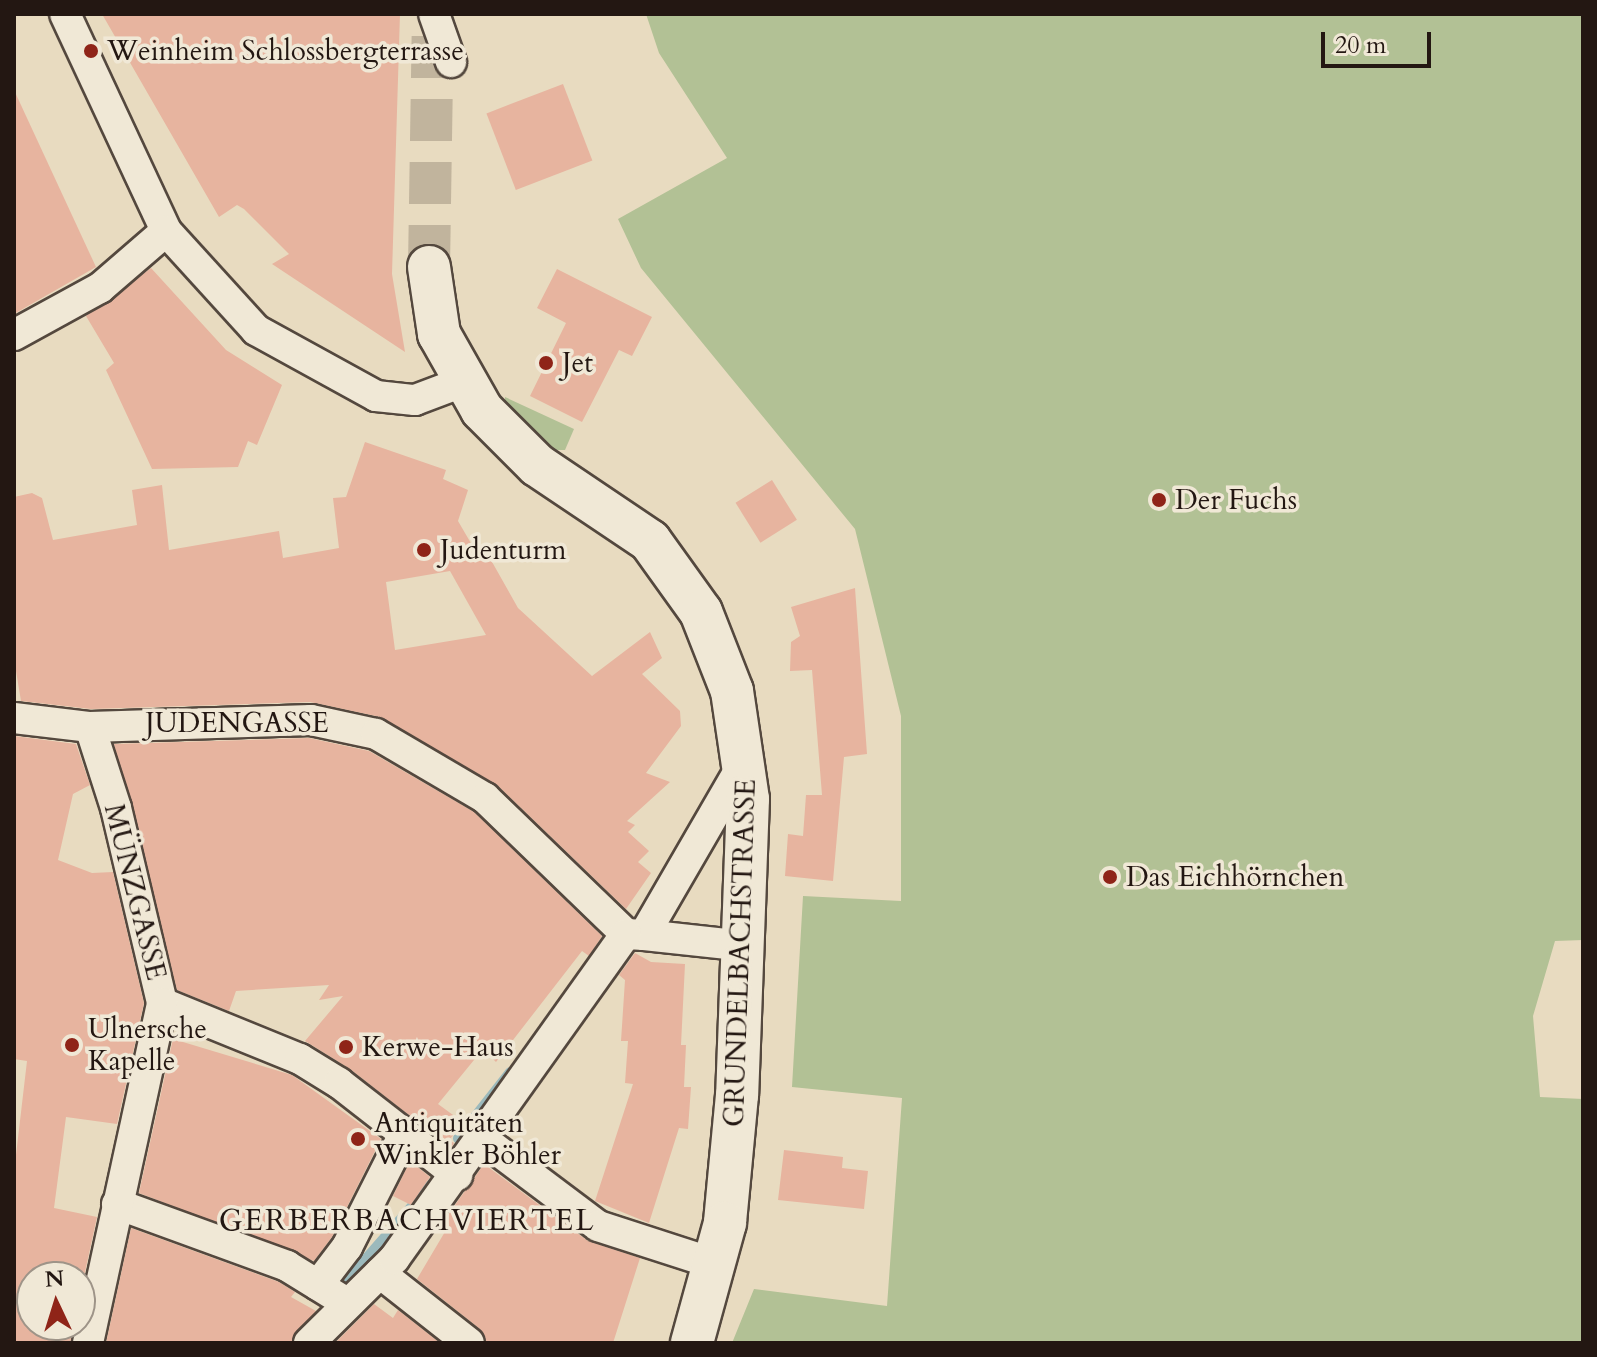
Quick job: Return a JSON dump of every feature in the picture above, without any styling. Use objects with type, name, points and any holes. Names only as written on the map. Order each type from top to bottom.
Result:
[{"type":"main road","name":"GRUNDELBACHSTRASSE","points":[[429,267],[439,334],[463,382],[482,410],[537,465],[627,522],[686,587],[724,667],[746,759],[746,946],[732,1176],[716,1264],[692,1343]]},
{"type":"street","points":[[434,14],[451,62]]},
{"type":"street","points":[[67,18],[166,231],[256,330],[337,378],[376,396],[415,400],[463,382]]},
{"type":"street","points":[[14,335],[100,288],[166,231]]},
{"type":"street","name":"JUDENGASSE","points":[[14,718],[90,727],[267,718],[348,725],[376,734],[485,798],[635,934]]},
{"type":"street","name":"MÜNZGASSE","points":[[90,727],[116,808],[162,1003],[300,1059],[339,1083],[403,1136],[457,1175]]},
{"type":"street","points":[[309,1343],[380,1273],[457,1175],[481,1138],[635,934],[746,759]]},
{"type":"street","points":[[635,934],[746,946]]},
{"type":"street","points":[[88,1343],[162,1003]]},
{"type":"street","points":[[318,1285],[347,1247],[403,1136]]},
{"type":"street","points":[[481,1138],[598,1226],[716,1264]]},
{"type":"street","points":[[117,1204],[287,1266],[347,1303]]},
{"type":"street","points":[[380,1273],[469,1343]]},
{"type":"green space","points":[[646,14],[1583,14],[1583,940],[1555,941],[1533,1016],[1540,1097],[1583,1099],[1583,1343],[732,1343],[754,1289],[887,1306],[902,1098],[792,1087],[803,896],[901,901],[901,716],[855,529],[641,268],[618,219],[727,158],[659,53]]},
{"type":"green space","points":[[505,397],[574,429],[565,450],[550,450],[505,407]]},
{"type":"building","points":[[102,14],[400,14],[392,274],[405,352],[272,264],[289,254],[244,209],[237,205],[219,217]]},
{"type":"building","points":[[563,84],[592,161],[516,190],[486,113]]},
{"type":"building","points":[[14,90],[96,267],[14,314]]},
{"type":"building","points":[[151,268],[226,350],[282,385],[257,445],[248,441],[238,467],[152,469],[106,370],[114,363],[86,316]]},
{"type":"building","points":[[557,269],[652,317],[632,356],[619,350],[582,422],[530,396],[566,323],[537,308]]},
{"type":"building","points":[[365,442],[446,470],[443,479],[468,490],[458,521],[479,557],[487,553],[518,608],[592,676],[650,632],[662,658],[642,674],[680,711],[681,726],[646,773],[670,782],[627,821],[635,825],[628,832],[649,851],[638,862],[651,873],[626,909],[497,785],[380,717],[310,702],[91,709],[21,701],[14,659],[14,497],[32,493],[42,498],[53,540],[137,525],[132,490],[162,485],[169,550],[279,531],[283,558],[339,548],[333,498],[346,497]],"holes":[[[450,571],[486,635],[395,650],[386,582]]]},
{"type":"building","points":[[772,480],[797,520],[760,543],[736,503]]},
{"type":"building","points":[[855,588],[867,754],[844,757],[833,881],[785,876],[788,834],[803,836],[806,795],[822,795],[812,670],[790,671],[791,642],[800,636],[791,607]]},
{"type":"building","points":[[14,736],[76,744],[90,785],[73,794],[58,860],[92,873],[113,872],[144,1003],[139,1025],[126,1027],[138,1030],[117,1124],[66,1117],[54,1208],[97,1217],[87,1261],[16,1261],[16,1341],[70,1343],[14,1343],[14,1172],[27,1061],[14,1059]]},
{"type":"building","points":[[309,738],[369,751],[474,812],[602,936],[589,956],[582,951],[496,1062],[483,1049],[438,1104],[464,1123],[449,1140],[454,1143],[451,1148],[350,1069],[305,1041],[343,996],[319,1000],[329,985],[236,991],[229,1011],[177,990],[114,744]]},
{"type":"building","points":[[635,953],[651,962],[685,964],[681,1045],[686,1045],[684,1087],[691,1087],[688,1129],[679,1128],[649,1223],[595,1201],[633,1084],[625,1083],[628,1041],[621,1041],[625,980],[619,975]]},
{"type":"building","points":[[173,1039],[292,1075],[381,1139],[332,1237],[314,1261],[139,1193]]},
{"type":"building","points":[[784,1150],[843,1157],[842,1168],[868,1171],[864,1209],[778,1200]]},
{"type":"building","points":[[410,1161],[430,1177],[411,1205],[393,1196]]},
{"type":"building","points":[[484,1164],[588,1241],[640,1258],[613,1343],[487,1343],[480,1329],[417,1279],[449,1225],[443,1222]]},
{"type":"building","points":[[131,1228],[279,1282],[295,1292],[291,1297],[316,1311],[292,1343],[106,1343]]},
{"type":"building","points":[[374,1304],[393,1318],[398,1310],[440,1343],[335,1343]]},
{"type":"waterway","points":[[458,1138],[510,1072]]},
{"type":"waterway","points":[[347,1280],[431,1184]]},
{"type":"tunnel","points":[[429,267],[433,14]]},
{"type":"place","name":"Weinheim Schlossbergterrasse","points":[[91,51]]},
{"type":"place","name":"Jet","points":[[546,363]]},
{"type":"place","name":"Der Fuchs","points":[[1159,500]]},
{"type":"place","name":"Judenturm","points":[[424,550]]},
{"type":"place","name":"Das Eichhörnchen","points":[[1110,877]]},
{"type":"place","name":"Ulnersche Kapelle","points":[[72,1045]]},
{"type":"place","name":"Kerwe-Haus","points":[[346,1047]]},
{"type":"place","name":"Antiquitäten Winkler Böhler","points":[[358,1139]]},
{"type":"district","name":"GERBERBACHVIERTEL","points":[[407,1221]]}]
